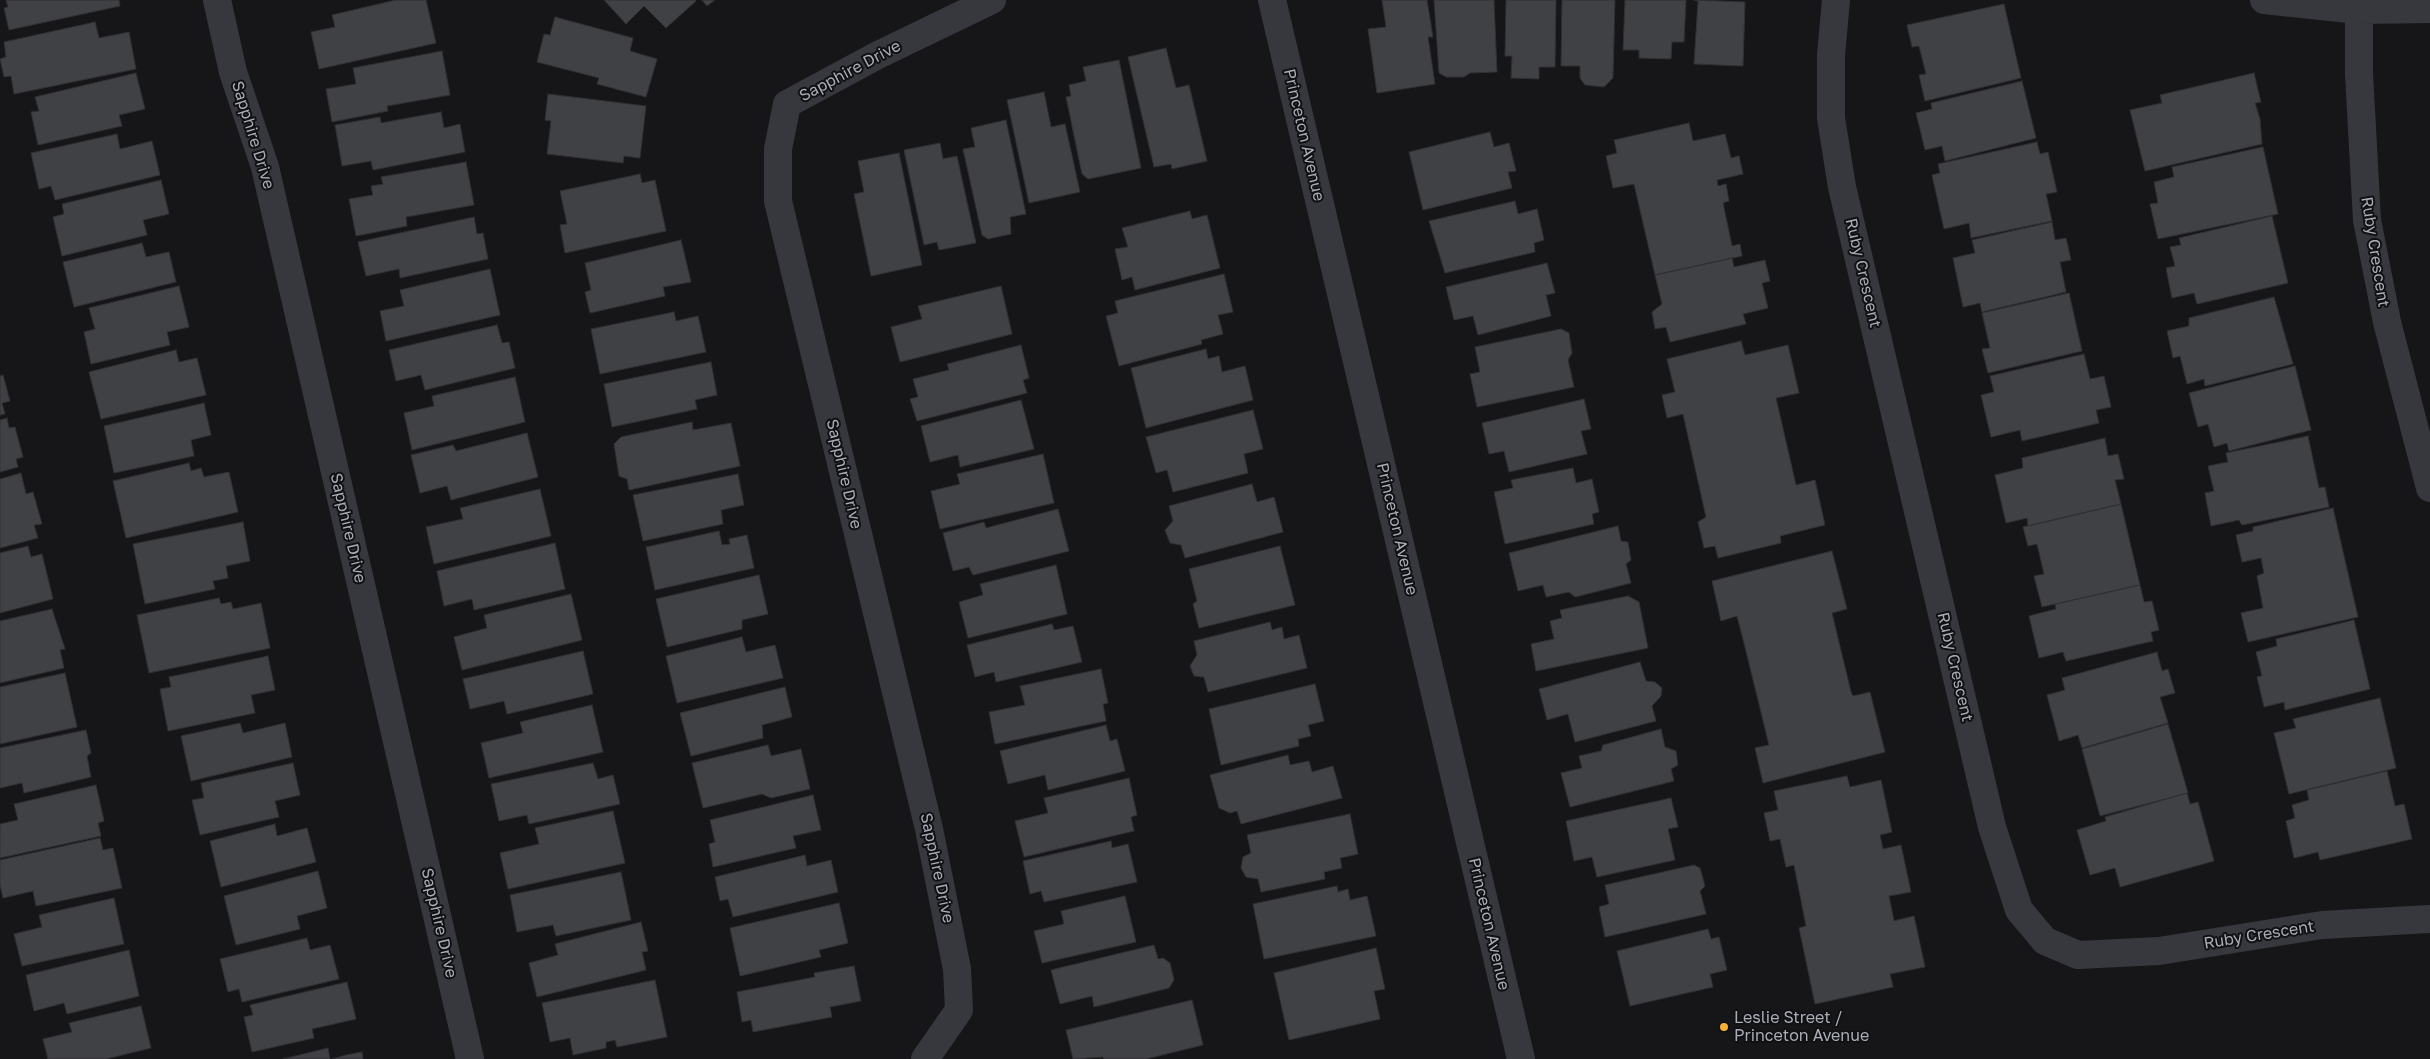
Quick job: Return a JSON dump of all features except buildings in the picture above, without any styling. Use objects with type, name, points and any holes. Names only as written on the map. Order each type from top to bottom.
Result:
[{"type":"street","name":"Sapphire Drive","points":[[217,0],[233,72],[265,167],[470,1059]]},
{"type":"street","name":"Sapphire Drive","points":[[925,1059],[959,1010],[956,960],[929,829],[778,201],[778,149],[787,104],[878,55],[992,0]]},
{"type":"street","name":"Princeton Avenue","points":[[1272,0],[1521,1059]]},
{"type":"street","name":"Ruby Crescent","points":[[1836,0],[1831,54],[1832,118],[1842,188],[1992,827],[2019,910],[2045,940],[2078,955],[2158,951],[2322,925],[2430,919]]},
{"type":"street","points":[[2264,0],[2359,10],[2430,9]]},
{"type":"street","name":"Ruby Crescent","points":[[2359,10],[2359,74],[2367,220],[2387,322],[2430,488]]},
{"type":"place","name":"Leslie Street / Princeton Avenue","points":[[1724,1027]]}]
